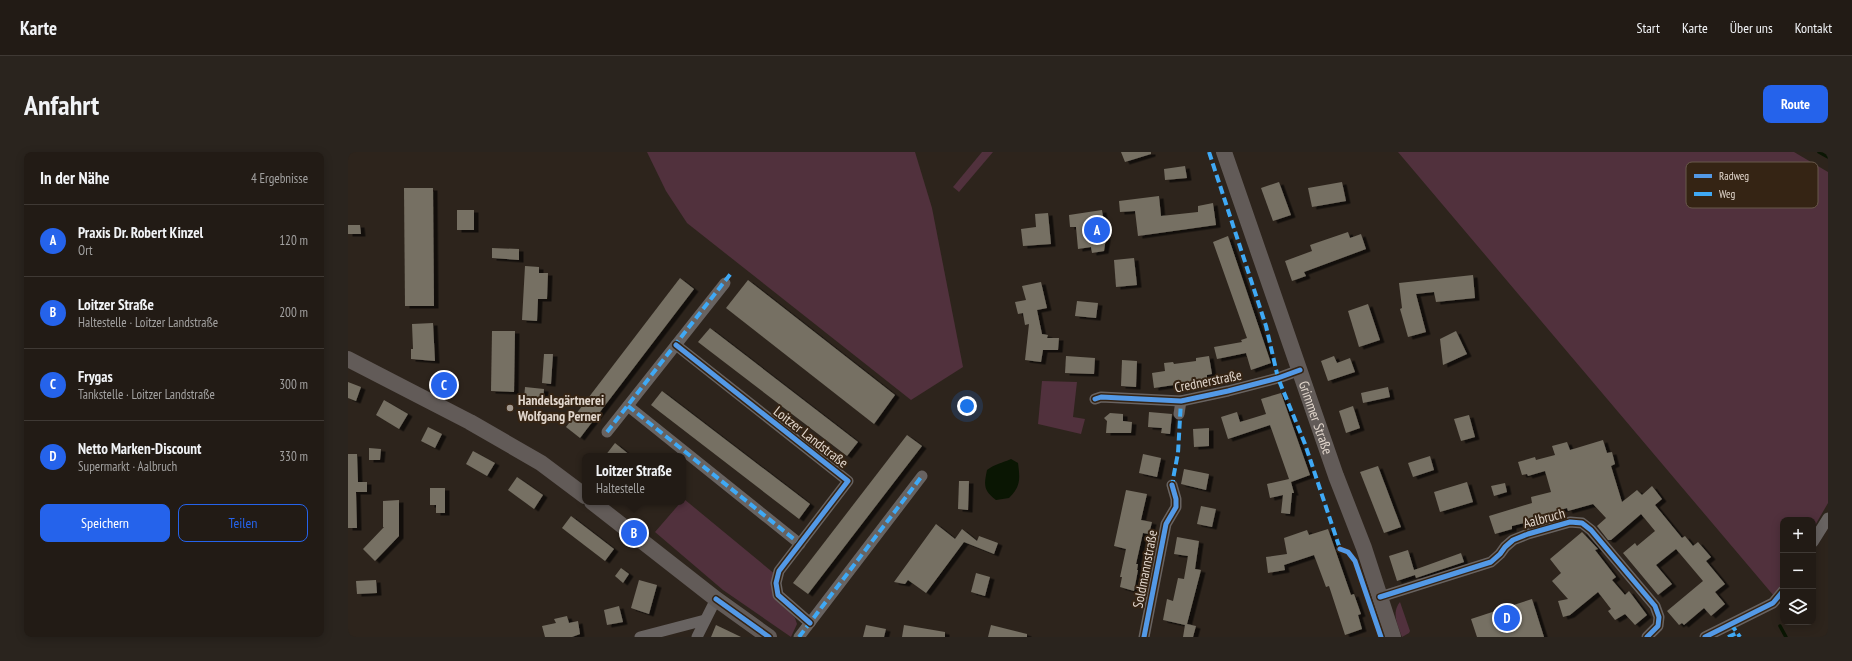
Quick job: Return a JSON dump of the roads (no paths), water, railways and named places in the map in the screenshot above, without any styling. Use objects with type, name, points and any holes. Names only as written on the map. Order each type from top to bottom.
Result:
[{"type":"main road","name":"Grimmer Straße","points":[[1224,152],[1341,491],[1364,548],[1394,637]]},
{"type":"main road","points":[[348,359],[470,422],[541,463],[582,494]]},
{"type":"main road","points":[[596,505],[716,600],[769,637]]},
{"type":"street","points":[[607,432],[724,283]]},
{"type":"street","name":"Loitzer Landstraße","points":[[676,345],[848,482],[779,571],[776,583],[778,595],[810,623]]},
{"type":"street","name":"Crednerstraße","points":[[1095,398],[1101,397],[1181,401],[1278,378],[1300,370]]},
{"type":"street","name":"Crednerstraße","points":[[1179,414],[1181,401]]},
{"type":"street","points":[[628,406],[800,544]]},
{"type":"street","points":[[799,637],[922,476]]},
{"type":"street","name":"Soldmannstraße","points":[[1144,637],[1166,524],[1176,507],[1176,498],[1172,485]]},
{"type":"street","points":[[1816,537],[1828,518]]},
{"type":"street","name":"Aalbruch","points":[[1380,597],[1491,562],[1500,554],[1504,547],[1513,540],[1570,522],[1582,523],[1591,530],[1655,606],[1659,617],[1658,626],[1647,637]]},
{"type":"street","points":[[1705,637],[1773,603],[1780,595]]},
{"type":"street","points":[[697,637],[716,600]]},
{"type":"street","points":[[640,637],[705,620]]},
{"type":"waterway","points":[[1819,152],[1828,157]]},
{"type":"waterway","points":[[1780,626],[1786,637]]},
{"type":"place","name":"Praxis Dr. Robert Kinzel","points":[[1097,230]]},
{"type":"place","name":"Frygas","points":[[444,385]]},
{"type":"place","name":"Handelsgärtnerei Wolfgang Perner","points":[[510,408]]},
{"type":"place","name":"Loitzer Straße","points":[[634,533]]},
{"type":"place","name":"Netto Marken-Discount","points":[[1507,618]]}]
